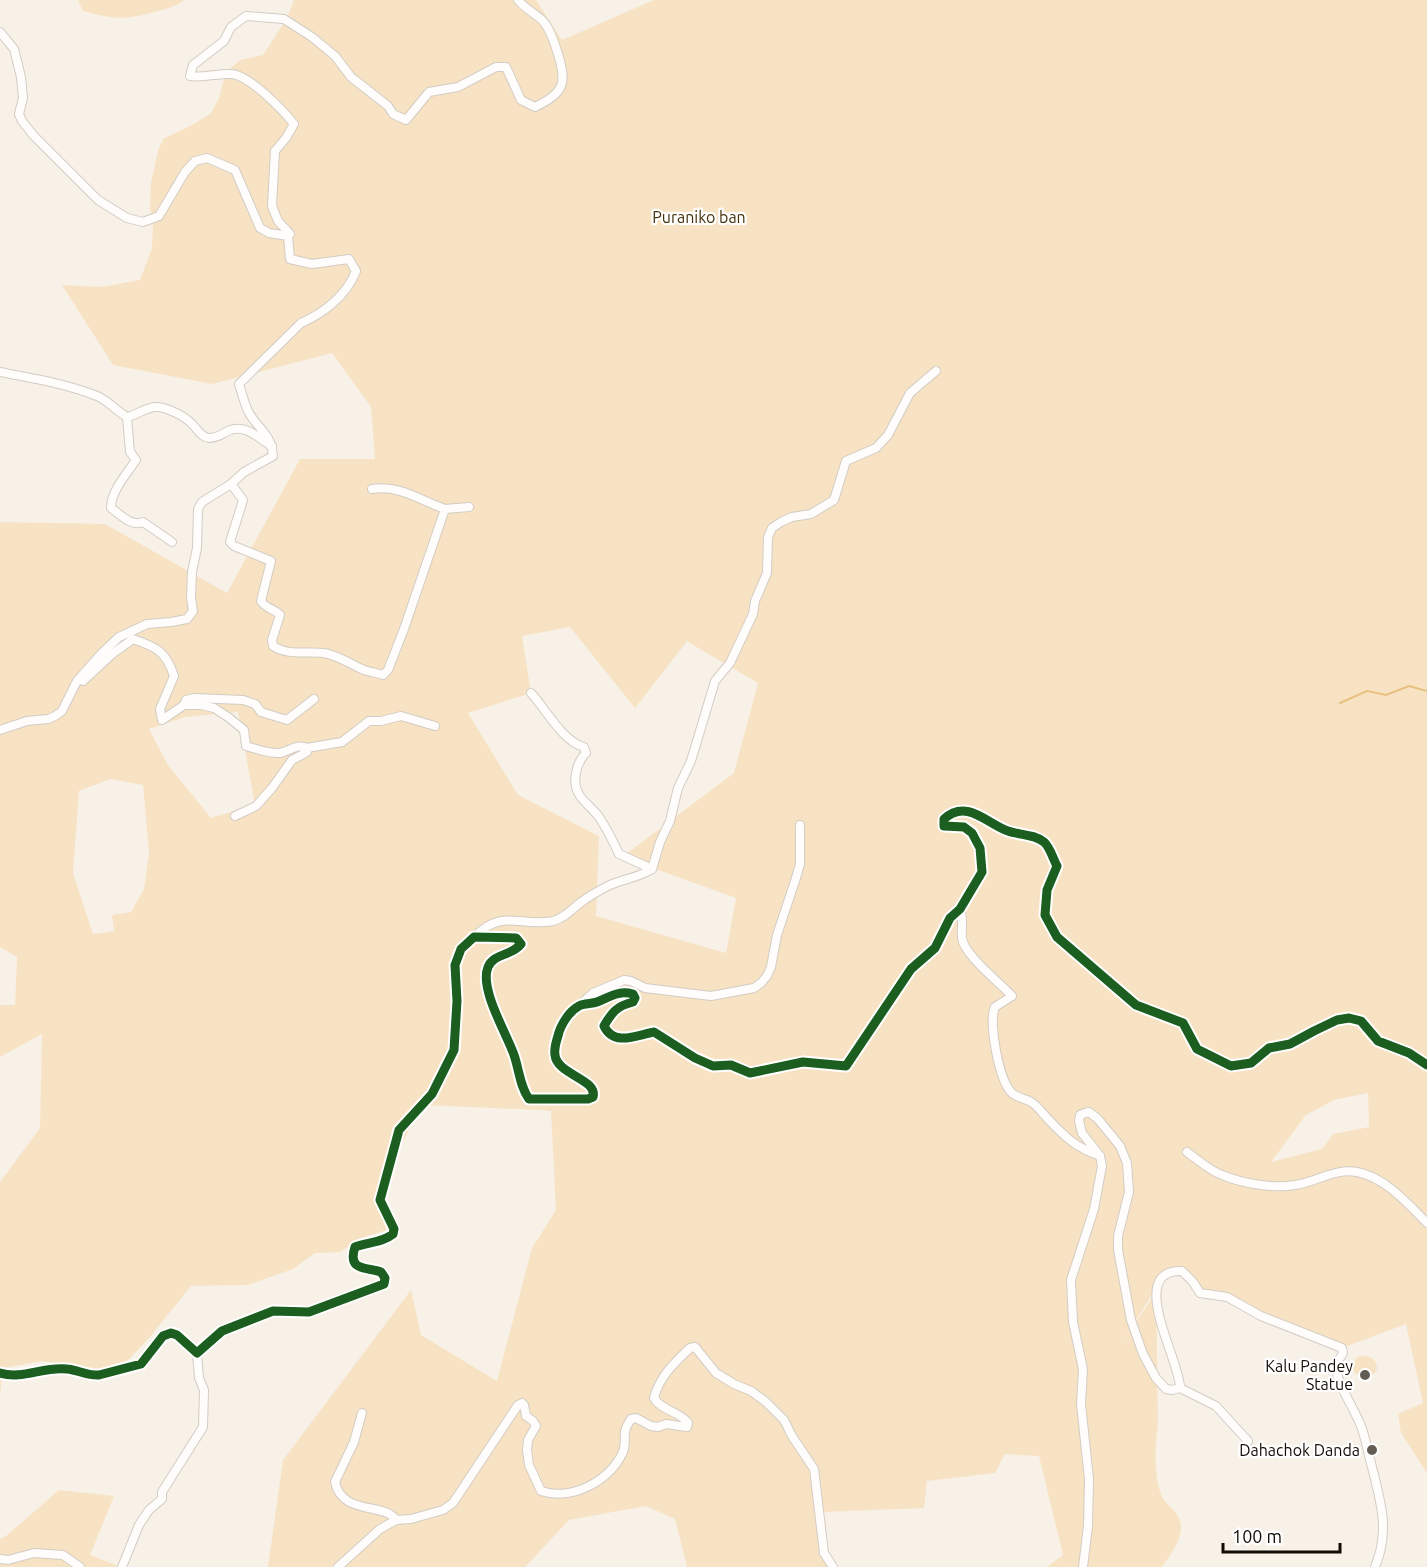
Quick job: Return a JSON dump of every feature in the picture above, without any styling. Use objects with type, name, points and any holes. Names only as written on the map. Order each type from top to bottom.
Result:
[{"type":"street","points":[[0,730],[56,716],[62,711],[79,678],[119,637],[147,624],[187,619],[193,611],[192,580],[197,548],[198,509],[201,502],[231,484],[244,472],[273,456],[272,446],[264,430],[248,413],[239,384],[301,323],[314,318],[328,308],[351,283],[356,271],[349,259],[312,264],[290,259],[288,236],[290,234],[278,221],[272,206],[275,151],[294,124],[282,108],[235,74],[204,78],[190,76],[192,65],[224,41],[231,27],[246,16],[284,19],[321,44],[335,56],[351,77],[388,106],[393,114],[406,120],[429,92],[458,87],[496,67],[506,67],[521,100],[535,107],[548,100],[560,88],[564,76],[549,30],[541,19],[524,8],[518,0]]},
{"type":"street","points":[[0,32],[14,50],[21,76],[23,98],[20,114],[22,121],[34,136],[99,200],[127,218],[143,222],[153,219],[163,212],[167,201],[195,160],[207,158],[235,170],[260,228],[269,233],[288,236]]},
{"type":"street","points":[[197,1353],[222,1330],[273,1311],[309,1312],[384,1284],[385,1278],[381,1272],[361,1268],[355,1263],[353,1254],[355,1247],[378,1242],[393,1234],[394,1229],[380,1200],[390,1168],[394,1141],[399,1130],[432,1094],[454,1050],[457,1001],[455,965],[461,949],[491,924],[504,920],[544,922],[556,920],[609,885],[636,877],[652,869],[660,842],[670,821],[678,788],[691,761],[715,681],[730,663],[753,614],[755,601],[766,573],[768,537],[772,528],[781,522],[811,514],[834,500],[846,461],[876,448],[888,435],[910,393],[936,371]]},
{"type":"street","points":[[0,372],[97,396],[128,417],[135,416],[145,409],[158,407],[190,421],[202,436],[219,436],[232,429],[243,429],[252,432],[272,446]]},
{"type":"street","points":[[128,417],[130,452],[136,460],[111,500],[111,508],[132,523],[142,522],[172,542]]},
{"type":"street","points":[[231,484],[243,500],[230,542],[234,546],[271,561],[261,601],[280,615],[272,640],[273,646],[277,649],[302,654],[323,653],[383,675],[388,670],[404,629],[445,509]]},
{"type":"street","points":[[372,489],[387,487],[403,491],[445,509],[469,507]]},
{"type":"street","points":[[79,678],[83,681],[112,654],[133,639],[156,647],[170,665],[174,676],[160,709],[162,720],[184,705],[186,700],[194,698],[243,700],[255,704],[261,712],[287,720],[314,699]]},
{"type":"street","points":[[531,693],[544,707],[550,719],[576,745],[584,747],[586,753],[579,760],[575,771],[578,794],[597,813],[611,835],[619,854],[652,869]]},
{"type":"street","points":[[184,705],[214,708],[244,730],[246,746],[270,753],[280,753],[299,746],[342,742],[369,722],[381,722],[401,716],[435,726]]},
{"type":"street","points":[[235,816],[255,806],[272,788],[292,760],[307,752],[307,747]]},
{"type":"street","points":[[579,1006],[597,1002],[617,993],[633,994],[635,998],[633,1002],[622,1005],[612,1012],[604,1026],[613,1037],[620,1040],[654,1032],[695,1058],[713,1066],[731,1065],[750,1073],[803,1062],[846,1066],[911,969],[935,948],[950,918],[960,909],[982,873],[980,848],[972,833],[964,827],[944,826],[944,819],[949,814],[967,811],[982,816],[1005,831],[1040,839],[1047,844],[1057,867],[1047,890],[1045,915],[1057,937],[1116,985],[1136,1005],[1183,1023],[1197,1049],[1231,1066],[1251,1063],[1269,1048],[1290,1044],[1314,1030],[1349,1018],[1361,1021],[1378,1041],[1409,1053],[1427,1065]]},
{"type":"street","points":[[474,937],[516,938],[521,944],[515,951],[495,958],[486,974],[492,1007],[513,1053],[525,1093],[529,1099],[588,1100],[593,1097],[592,1087],[566,1071],[557,1061],[555,1055],[562,1023],[593,993],[624,980],[645,988],[711,996],[754,988],[761,983],[771,967],[777,935],[800,864],[801,825]]},
{"type":"street","points":[[960,909],[963,919],[962,939],[970,955],[1012,996],[995,1007],[993,1022],[994,1046],[1010,1091],[1032,1102],[1069,1141],[1082,1150],[1100,1156]]},
{"type":"street","points":[[1083,1567],[1088,1526],[1089,1479],[1082,1404],[1083,1370],[1073,1322],[1071,1280],[1094,1209],[1102,1166],[1100,1156],[1082,1133],[1079,1121],[1080,1116],[1085,1113],[1098,1119],[1124,1154],[1127,1162],[1129,1192],[1118,1236],[1118,1250],[1131,1320],[1143,1354],[1156,1378],[1166,1389],[1180,1389],[1216,1406],[1248,1441]]},
{"type":"street","points":[[1188,1152],[1221,1175],[1259,1185],[1294,1186],[1343,1171],[1359,1172],[1377,1180],[1402,1199],[1427,1223]]},
{"type":"street","points":[[1180,1389],[1180,1380],[1156,1302],[1157,1286],[1165,1274],[1174,1270],[1182,1271],[1200,1293],[1227,1297],[1261,1316],[1342,1348],[1343,1353],[1335,1366],[1336,1371],[1360,1425],[1384,1516],[1383,1539],[1375,1567]]},
{"type":"street","points":[[0,1373],[10,1376],[68,1369],[92,1376],[99,1375],[141,1364],[163,1336],[171,1334],[177,1335],[197,1353],[199,1378],[204,1390],[203,1426],[162,1492],[162,1499],[149,1510],[139,1525],[122,1567]]},
{"type":"street","points":[[338,1567],[380,1529],[396,1520],[411,1519],[443,1510],[453,1503],[518,1405],[522,1403],[526,1416],[536,1426],[528,1440],[529,1465],[542,1491],[563,1495],[578,1492],[595,1482],[615,1465],[625,1447],[624,1429],[631,1419],[636,1418],[657,1427],[666,1424],[687,1427],[688,1423],[684,1418],[657,1404],[654,1398],[656,1389],[666,1372],[690,1348],[695,1347],[716,1373],[752,1391],[784,1420],[816,1475],[824,1552],[833,1567]]},
{"type":"street","points":[[362,1413],[354,1442],[335,1482],[354,1505],[385,1512],[393,1515],[396,1520]]},
{"type":"street","points":[[0,1559],[8,1560],[34,1553],[63,1555],[80,1567]]},
{"type":"green space","points":[[78,0],[184,0],[165,9],[121,18],[83,11]]},
{"type":"green space","name":"Puraniko ban","points":[[294,0],[536,0],[562,40],[654,0],[1427,0],[1427,1473],[1401,1433],[1398,1414],[1423,1403],[1406,1324],[1342,1348],[1227,1297],[1200,1293],[1182,1271],[1165,1274],[1121,1344],[1156,1292],[1158,1424],[1156,1472],[1163,1498],[1181,1523],[1177,1543],[1162,1567],[1047,1567],[1063,1555],[1039,1456],[1005,1454],[995,1473],[927,1481],[924,1508],[824,1512],[824,1552],[835,1567],[687,1567],[675,1519],[646,1506],[569,1520],[525,1567],[268,1567],[283,1460],[411,1290],[421,1335],[497,1381],[532,1248],[556,1210],[551,1111],[541,1110],[422,1105],[375,1196],[387,1230],[361,1238],[340,1252],[315,1253],[293,1269],[248,1285],[191,1286],[149,1338],[127,1361],[97,1371],[42,1361],[3,1368],[0,1394],[0,1182],[40,1128],[42,1034],[0,1057],[0,1005],[15,1005],[17,957],[0,947],[0,522],[105,524],[227,593],[300,459],[375,459],[371,407],[332,353],[212,384],[113,365],[62,285],[102,287],[140,280],[152,248],[151,183],[163,139],[211,113],[219,98],[226,72],[240,60],[263,55],[287,18]],"holes":[[[570,627],[635,708],[688,640],[758,683],[734,773],[622,857],[736,898],[726,953],[596,916],[599,836],[518,795],[468,713],[531,693],[522,636]],[[238,712],[255,805],[211,818],[168,765],[149,729],[185,717]],[[110,779],[143,785],[149,853],[144,889],[131,912],[112,915],[114,931],[93,934],[73,873],[79,791]],[[1368,1093],[1369,1127],[1333,1134],[1322,1149],[1271,1162],[1306,1115],[1334,1100]]]},
{"type":"green space","points":[[1359,1356],[1370,1357],[1376,1363],[1377,1370],[1371,1377],[1360,1377],[1351,1369],[1350,1365]]},
{"type":"green space","points":[[59,1490],[114,1496],[90,1555],[121,1567],[0,1567],[0,1539]]},
{"type":"waterway","points":[[1340,703],[1367,691],[1386,695],[1409,686],[1427,691]]},
{"type":"cycle path","points":[[0,1373],[17,1375],[58,1369],[99,1375],[141,1364],[163,1336],[171,1333],[177,1335],[197,1353],[222,1331],[273,1311],[309,1312],[384,1284],[385,1278],[381,1272],[359,1267],[356,1264],[353,1255],[355,1247],[380,1241],[393,1234],[394,1229],[380,1200],[399,1130],[432,1094],[454,1050],[457,1001],[455,965],[461,949],[474,937],[516,938],[521,944],[513,951],[494,959],[488,967],[486,976],[490,999],[514,1055],[529,1099],[588,1099],[593,1097],[593,1091],[584,1081],[557,1062],[555,1048],[559,1032],[568,1015],[575,1008],[623,993],[633,994],[635,998],[633,1002],[616,1010],[604,1026],[608,1032],[620,1038],[654,1032],[695,1058],[713,1066],[731,1065],[750,1073],[803,1062],[846,1066],[911,969],[935,948],[950,918],[960,909],[982,872],[980,848],[972,833],[964,827],[944,826],[944,819],[952,813],[961,811],[977,814],[1000,828],[1040,839],[1046,844],[1057,866],[1047,890],[1045,915],[1057,937],[1136,1005],[1183,1023],[1197,1049],[1231,1066],[1251,1063],[1269,1048],[1290,1044],[1337,1020],[1349,1018],[1361,1021],[1378,1041],[1409,1053],[1427,1065]]},
{"type":"place","name":"Kalu Pandey Statue","points":[[1365,1375]]},
{"type":"place","name":"Dahachok Danda","points":[[1372,1450]]}]
